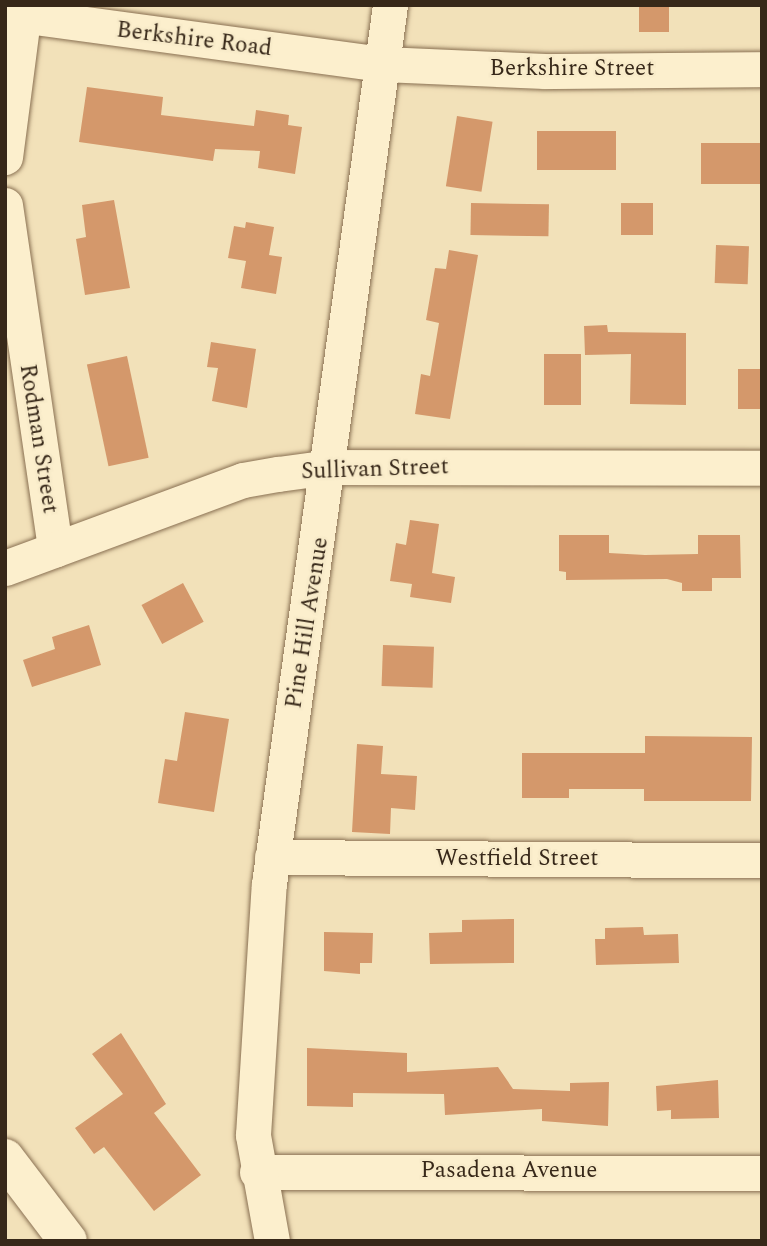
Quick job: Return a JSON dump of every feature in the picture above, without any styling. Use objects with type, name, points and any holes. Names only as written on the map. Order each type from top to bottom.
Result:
[{"type":"main road","points":[[5,1158],[68,1241]]},
{"type":"street","name":"Pine Hill Avenue","points":[[272,1241],[257,1172],[253,1105],[272,857],[330,467],[390,5]]},
{"type":"street","name":"Berkshire Road","points":[[14,15],[383,64]]},
{"type":"street","points":[[5,157],[14,15]]},
{"type":"street","name":"Berkshire Street","points":[[383,64],[545,71],[762,69]]},
{"type":"street","name":"Rodman Street","points":[[5,205],[14,341],[55,549]]},
{"type":"street","name":"Sullivan Street","points":[[5,568],[243,480],[330,467],[762,468]]},
{"type":"street","name":"Westfield Street","points":[[272,857],[762,860]]},
{"type":"street","name":"Pasadena Avenue","points":[[257,1172],[762,1173]]},
{"type":"building","points":[[639,5],[669,5],[669,32],[639,32]]},
{"type":"building","points":[[87,87],[163,97],[161,115],[254,126],[256,110],[289,115],[288,125],[302,127],[295,174],[258,168],[260,151],[215,149],[213,161],[79,142]]},
{"type":"building","points":[[457,116],[493,122],[481,192],[446,186]]},
{"type":"building","points":[[537,131],[616,131],[616,170],[537,170]]},
{"type":"building","points":[[701,143],[762,143],[762,184],[701,184]]},
{"type":"building","points":[[114,200],[130,288],[85,295],[76,239],[86,237],[82,205]]},
{"type":"building","points":[[471,203],[549,204],[548,236],[470,235]]},
{"type":"building","points":[[621,203],[653,203],[653,235],[621,235]]},
{"type":"building","points":[[246,222],[274,227],[269,255],[282,257],[276,294],[241,288],[246,261],[228,258],[234,226],[245,228]]},
{"type":"building","points":[[716,245],[749,246],[748,284],[715,283]]},
{"type":"building","points":[[449,250],[478,255],[450,419],[415,414],[421,374],[430,376],[439,323],[426,320],[435,268],[446,269]]},
{"type":"building","points":[[607,325],[608,332],[686,333],[686,405],[630,404],[631,354],[585,355],[584,326]]},
{"type":"building","points":[[211,342],[256,349],[247,408],[212,401],[218,368],[207,367]]},
{"type":"building","points":[[544,354],[581,354],[581,405],[544,405]]},
{"type":"building","points":[[127,356],[149,458],[109,466],[87,365]]},
{"type":"building","points":[[738,369],[762,369],[762,409],[738,409]]},
{"type":"building","points":[[410,520],[439,524],[432,573],[455,577],[451,603],[410,597],[412,584],[390,581],[396,543],[406,545]]},
{"type":"building","points":[[559,535],[609,535],[609,553],[645,555],[698,554],[698,535],[740,535],[741,578],[712,578],[712,591],[682,591],[682,583],[667,579],[566,580],[566,572],[559,571]]},
{"type":"building","points":[[183,583],[204,622],[162,644],[142,605]]},
{"type":"building","points":[[89,625],[101,665],[32,687],[23,660],[55,649],[52,637]]},
{"type":"building","points":[[383,645],[434,647],[433,688],[382,686]]},
{"type":"building","points":[[185,712],[229,719],[214,812],[158,803],[165,759],[177,761]]},
{"type":"building","points":[[645,736],[752,737],[751,801],[644,801],[644,789],[569,789],[569,798],[522,798],[522,753],[645,753]]},
{"type":"building","points":[[357,744],[383,746],[381,774],[417,776],[415,810],[391,808],[390,834],[352,832]]},
{"type":"building","points":[[514,919],[514,963],[430,964],[429,933],[462,932],[462,920]]},
{"type":"building","points":[[643,927],[644,935],[678,934],[679,963],[596,965],[595,939],[605,939],[605,928]]},
{"type":"building","points":[[324,932],[373,933],[372,963],[360,963],[360,974],[324,971]]},
{"type":"building","points":[[121,1033],[166,1104],[154,1113],[201,1175],[154,1211],[104,1147],[94,1154],[75,1128],[123,1094],[92,1054]]},
{"type":"building","points":[[307,1048],[407,1053],[407,1072],[498,1067],[513,1089],[570,1091],[570,1083],[609,1082],[608,1126],[542,1121],[542,1109],[445,1115],[444,1094],[353,1093],[353,1107],[307,1106]]},
{"type":"building","points":[[718,1080],[719,1118],[671,1119],[671,1110],[657,1111],[656,1086]]}]
